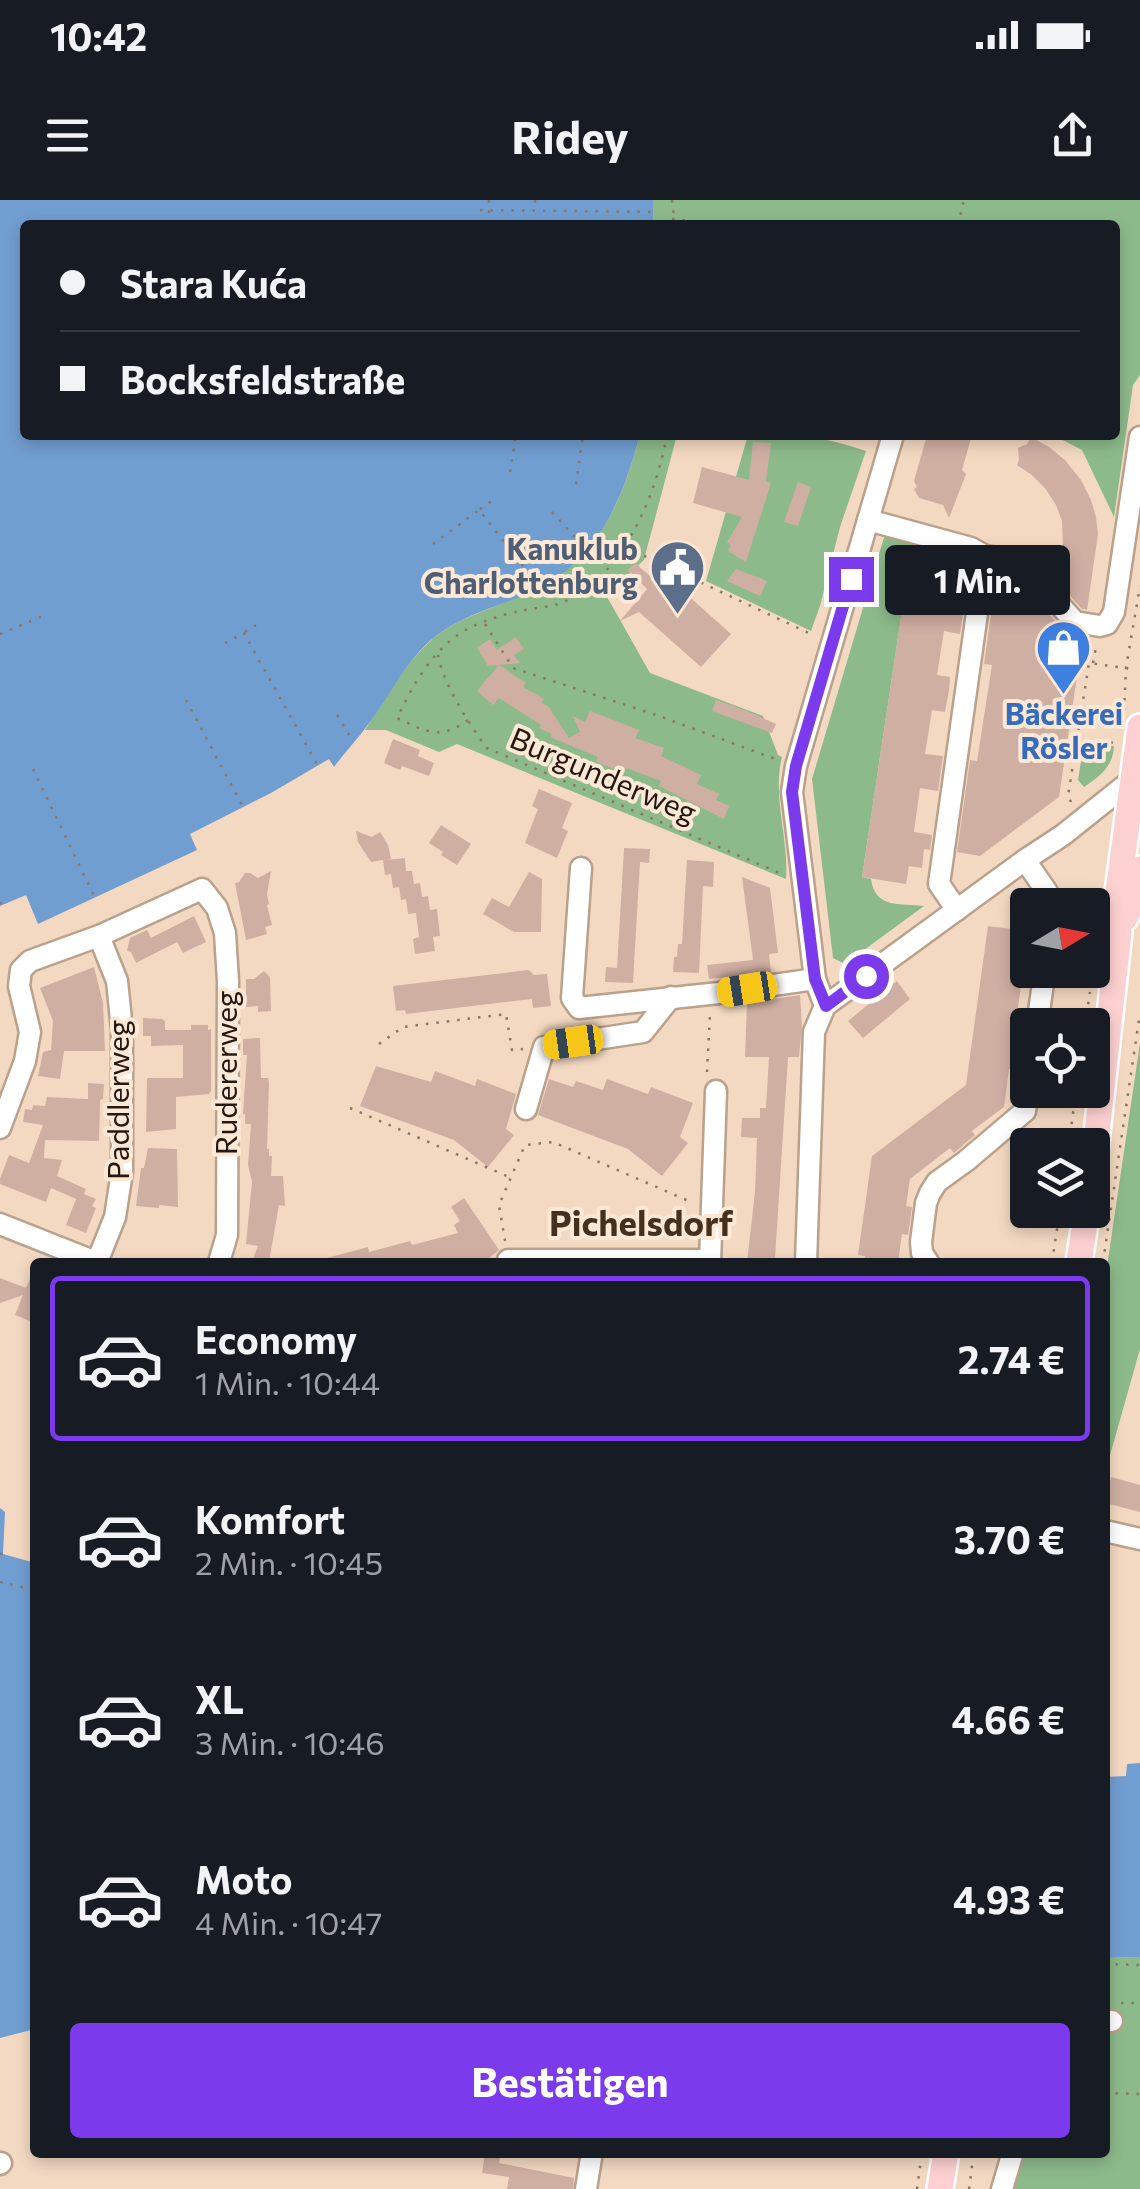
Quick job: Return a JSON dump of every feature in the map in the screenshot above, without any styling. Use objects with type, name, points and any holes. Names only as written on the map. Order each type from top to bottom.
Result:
[{"type":"main road","points":[[1098,1128],[1119,932],[1116,907],[1137,776],[1140,727]]},
{"type":"main road","points":[[1119,932],[1133,901],[1140,870]]},
{"type":"main road","points":[[1080,1258],[1085,1228]]},
{"type":"main road","points":[[940,2189],[945,2158]]},
{"type":"street","points":[[868,520],[972,548],[986,556],[1020,561],[1076,622],[1107,624],[1114,612],[1140,438]]},
{"type":"street","points":[[826,1006],[815,979],[792,792],[796,766],[892,440]]},
{"type":"street","points":[[957,910],[939,884],[986,556]]},
{"type":"street","points":[[806,1258],[814,1032],[826,1006],[1063,835],[1137,776]]},
{"type":"street","points":[[1025,860],[1045,888]]},
{"type":"street","points":[[581,868],[572,998],[579,1008],[815,979]]},
{"type":"street","name":"Rudererweg","points":[[99,936],[202,889],[217,908],[225,933],[228,981],[226,1235],[221,1258]]},
{"type":"street","points":[[0,1128],[25,1061],[30,1032],[20,986],[21,970],[30,961],[99,936]]},
{"type":"street","name":"Paddlerweg","points":[[98,1258],[115,1216],[122,1154],[122,1030],[117,981],[99,936]]},
{"type":"street","points":[[526,1109],[544,1046],[643,1032],[671,998]]},
{"type":"street","points":[[710,1258],[716,1091]]},
{"type":"street","points":[[926,1258],[921,1242],[926,1203],[937,1182],[1025,1108]]},
{"type":"street","points":[[0,1224],[86,1258]]},
{"type":"street","points":[[1110,1532],[1140,1540]]},
{"type":"street","points":[[586,2189],[591,2158]]},
{"type":"street","points":[[1002,2189],[1011,2158]]},
{"type":"path","points":[[488,200],[489,220]]},
{"type":"path","points":[[535,200],[535,211]]},
{"type":"path","points":[[672,200],[672,218],[687,220]]},
{"type":"path","points":[[480,210],[653,212]]},
{"type":"path","points":[[510,472],[515,440]]},
{"type":"path","points":[[576,484],[582,440]]},
{"type":"path","points":[[468,720],[442,734],[397,718],[409,692],[456,636],[520,610],[557,604],[588,588],[609,569],[655,483],[666,440]]},
{"type":"path","points":[[433,544],[494,498]]},
{"type":"path","points":[[478,510],[540,587]]},
{"type":"path","points":[[552,512],[587,550]]},
{"type":"path","points":[[553,542],[573,563]]},
{"type":"path","points":[[624,546],[832,644]]},
{"type":"path","points":[[1125,704],[1126,668],[1140,586]]},
{"type":"path","points":[[0,634],[44,616]]},
{"type":"path","points":[[225,644],[261,622]]},
{"type":"path","points":[[484,623],[513,668],[796,766]]},
{"type":"path","points":[[244,633],[318,766]]},
{"type":"path","name":"Burgunderweg","points":[[438,654],[440,668],[487,748],[788,878],[802,876]]},
{"type":"path","points":[[1072,802],[1068,796],[1089,663],[1132,669]]},
{"type":"path","points":[[186,700],[243,807]]},
{"type":"path","points":[[1082,707],[1111,711]]},
{"type":"path","points":[[337,715],[353,741]]},
{"type":"path","points":[[1076,739],[1117,743]]},
{"type":"path","points":[[33,769],[95,898]]},
{"type":"path","points":[[1104,1258],[1140,1013]]},
{"type":"path","points":[[379,1044],[403,1027],[506,1014],[512,1050],[544,1046]]},
{"type":"path","points":[[350,1108],[510,1178]]},
{"type":"path","points":[[508,1258],[499,1205],[524,1145],[553,1142],[688,1202]]},
{"type":"path","points":[[1053,1258],[1057,1228]]},
{"type":"path","points":[[0,1554],[0,1560]]},
{"type":"path","points":[[0,1582],[30,1589]]},
{"type":"path","points":[[1110,1964],[1140,1964]]},
{"type":"path","points":[[1110,2094],[1140,2094]]},
{"type":"path","points":[[916,2189],[921,2158]]},
{"type":"path","points":[[969,2189],[973,2158]]},
{"type":"green space","points":[[653,200],[1140,200],[1140,375],[1133,385],[1114,517],[1082,450],[1063,440],[1120,440],[1120,220],[653,220]]},
{"type":"green space","points":[[638,440],[676,440],[644,560],[606,595],[650,673],[763,716],[782,757],[779,787],[786,879],[457,744],[439,752],[386,730],[365,730],[428,643],[457,623],[517,597],[567,568],[600,532],[623,489]]},
{"type":"green space","points":[[747,440],[824,440],[866,451],[811,631],[706,581]]},
{"type":"green space","points":[[885,534],[932,548],[918,565],[909,564],[862,877],[871,879],[873,889],[883,900],[924,906],[845,964],[833,958],[812,779]]},
{"type":"green space","points":[[1084,743],[1114,746],[1108,765],[1084,787],[1078,780]]},
{"type":"green space","points":[[1140,1043],[1140,1349],[1110,1455],[1108,1258]]},
{"type":"green space","points":[[1140,1957],[1140,2189],[1012,2189],[1023,2158],[1110,2158],[1110,1958]]},
{"type":"water","points":[[0,200],[653,200],[653,220],[20,220],[20,440],[638,440],[618,499],[583,555],[547,584],[468,617],[431,640],[334,767],[329,759],[190,834],[197,850],[38,924],[26,895],[0,906]]},
{"type":"water","points":[[0,1508],[5,1512],[3,1554],[30,1562],[30,2030],[0,2038]]},
{"type":"water","points":[[1140,1763],[1140,1957],[1110,1958],[1110,1777],[1126,1776],[1127,1764]]},
{"type":"building","points":[[926,440],[971,440],[962,470],[966,474],[949,518],[943,505],[919,498],[914,481]]},
{"type":"building","points":[[1036,440],[1065,460],[1091,500],[1098,534],[1087,610],[1052,575],[1063,548],[1062,521],[1045,488],[1017,465],[1018,448]]},
{"type":"building","points":[[753,442],[771,443],[766,481],[771,483],[746,562],[728,551],[731,545],[727,542],[742,517],[693,503],[702,467],[749,480]]},
{"type":"building","points":[[798,482],[811,487],[798,526],[784,522]]},
{"type":"building","name":"Kanuklub Charlottenburg","points":[[635,563],[678,600],[685,593],[731,634],[701,667],[639,612],[620,621],[647,589],[628,570]]},
{"type":"building","points":[[909,563],[952,570],[948,597],[965,599],[960,634],[944,631],[937,675],[950,677],[949,690],[945,712],[932,710],[925,754],[943,756],[938,791],[920,788],[914,832],[932,835],[930,850],[924,849],[922,868],[909,866],[906,884],[862,877]]},
{"type":"building","points":[[736,569],[767,581],[760,596],[727,581]]},
{"type":"building","points":[[997,572],[1013,574],[1059,625],[1074,649],[1081,650],[1059,797],[980,856],[957,852],[970,760],[977,761],[992,665],[984,664]]},
{"type":"building","points":[[516,637],[524,649],[514,655],[520,663],[488,666],[477,648],[490,639],[497,650]]},
{"type":"building","points":[[499,665],[526,683],[523,687],[544,699],[541,703],[548,706],[569,738],[580,732],[573,716],[585,722],[590,711],[639,730],[635,738],[664,748],[661,756],[701,775],[697,784],[719,794],[716,800],[729,806],[724,819],[659,786],[661,781],[601,764],[596,761],[598,757],[550,737],[552,734],[539,728],[541,725],[499,698],[493,705],[477,691]]},
{"type":"building","points":[[716,700],[776,724],[772,733],[712,711]]},
{"type":"building","points":[[393,739],[420,750],[418,756],[434,763],[429,776],[384,763]]},
{"type":"building","points":[[539,789],[572,803],[562,828],[568,831],[557,858],[525,843],[538,809],[532,806]]},
{"type":"building","points":[[441,825],[471,844],[457,865],[429,843]]},
{"type":"building","points":[[356,831],[372,837],[380,832],[391,859],[386,860],[405,858],[406,871],[412,871],[414,884],[420,883],[422,897],[428,896],[430,910],[437,909],[440,936],[433,937],[435,951],[415,954],[413,939],[419,937],[416,913],[408,914],[399,887],[393,888],[391,874],[385,875],[383,860],[371,862]]},
{"type":"building","points":[[624,848],[650,849],[649,863],[640,862],[633,983],[605,982],[606,967],[617,968]]},
{"type":"building","points":[[687,860],[714,862],[713,887],[703,886],[699,973],[673,972],[678,944],[682,944]]},
{"type":"building","points":[[271,871],[267,905],[272,925],[265,927],[267,934],[246,940],[235,883],[245,873],[258,878]]},
{"type":"building","points":[[529,872],[542,879],[541,932],[514,932],[483,914],[492,898],[509,907]]},
{"type":"building","points":[[742,877],[770,888],[778,953],[769,954],[771,972],[709,979],[707,965],[753,960]]},
{"type":"building","points":[[194,916],[206,942],[183,953],[177,942],[136,963],[127,951],[130,938],[147,930],[151,938]]},
{"type":"building","points":[[988,926],[1010,929],[1010,988],[1021,988],[1018,1008],[1010,1008],[1010,1069],[1004,1107],[972,1131],[975,1135],[954,1153],[950,1148],[910,1179],[906,1206],[912,1207],[908,1235],[902,1234],[899,1258],[858,1255],[872,1156],[966,1085]]},
{"type":"building","points":[[94,967],[103,1003],[105,1051],[64,1051],[60,1079],[38,1076],[43,1052],[51,1050],[53,1021],[40,988]]},
{"type":"building","points":[[529,970],[534,975],[547,974],[551,1006],[533,1008],[532,999],[406,1014],[405,1010],[396,1011],[393,986]]},
{"type":"building","points":[[264,971],[270,977],[271,1011],[258,1012],[258,1006],[246,1007],[246,979],[254,979]]},
{"type":"building","points":[[897,981],[910,999],[863,1038],[848,1021]]},
{"type":"building","points":[[800,995],[799,1057],[788,1057],[775,1258],[747,1258],[757,1138],[741,1137],[742,1118],[760,1118],[760,1108],[766,1108],[769,1057],[745,1057],[747,1003]]},
{"type":"building","points":[[143,1018],[162,1019],[165,1030],[191,1030],[191,1025],[208,1025],[211,1029],[211,1091],[176,1097],[176,1129],[146,1132],[147,1078],[183,1078],[183,1045],[151,1046],[151,1036],[143,1036]]},
{"type":"building","points":[[260,1038],[261,1078],[268,1078],[269,1083],[267,1149],[272,1156],[271,1176],[283,1176],[285,1206],[279,1205],[270,1258],[254,1258],[258,1246],[246,1244],[252,1182],[248,1165],[251,1124],[245,1124],[243,1114],[247,1055],[243,1055],[243,1039]]},
{"type":"building","points":[[376,1066],[431,1082],[435,1071],[475,1086],[477,1079],[516,1094],[506,1129],[514,1135],[488,1167],[454,1140],[360,1106]]},
{"type":"building","points":[[549,1079],[573,1087],[576,1081],[603,1090],[607,1079],[648,1094],[651,1087],[693,1103],[680,1137],[688,1143],[662,1176],[628,1149],[538,1115]]},
{"type":"building","points":[[88,1083],[104,1084],[99,1141],[45,1140],[44,1158],[62,1160],[57,1176],[86,1189],[84,1194],[96,1199],[86,1233],[66,1225],[76,1199],[51,1188],[46,1202],[0,1184],[0,1179],[9,1155],[29,1163],[43,1125],[23,1122],[25,1109],[45,1106],[47,1097],[88,1099]]},
{"type":"building","points":[[148,1148],[177,1149],[178,1207],[136,1206]]},
{"type":"building","points":[[464,1198],[499,1250],[489,1258],[327,1258],[368,1247],[369,1252],[410,1241],[412,1245],[458,1233],[454,1225],[460,1221],[451,1207]]},
{"type":"building","points":[[0,1278],[26,1288],[30,1279],[30,1321],[15,1315],[23,1295],[0,1303]]},
{"type":"building","points":[[1111,1477],[1140,1485],[1140,1512],[1110,1504]]},
{"type":"building","points":[[484,2158],[500,2158],[499,2163],[574,2178],[573,2189],[507,2189],[509,2177],[482,2173]]},
{"type":"place","name":"Kanuklub Charlottenburg","points":[[677,616]]},
{"type":"place","name":"Bäckerei Rösler","points":[[1064,696]]},
{"type":"district","name":"Pichelsdorf","points":[[641,1224]]},
{"type":"route","points":[[851,579],[796,766],[792,792],[815,979],[826,1006],[866,976]]}]
